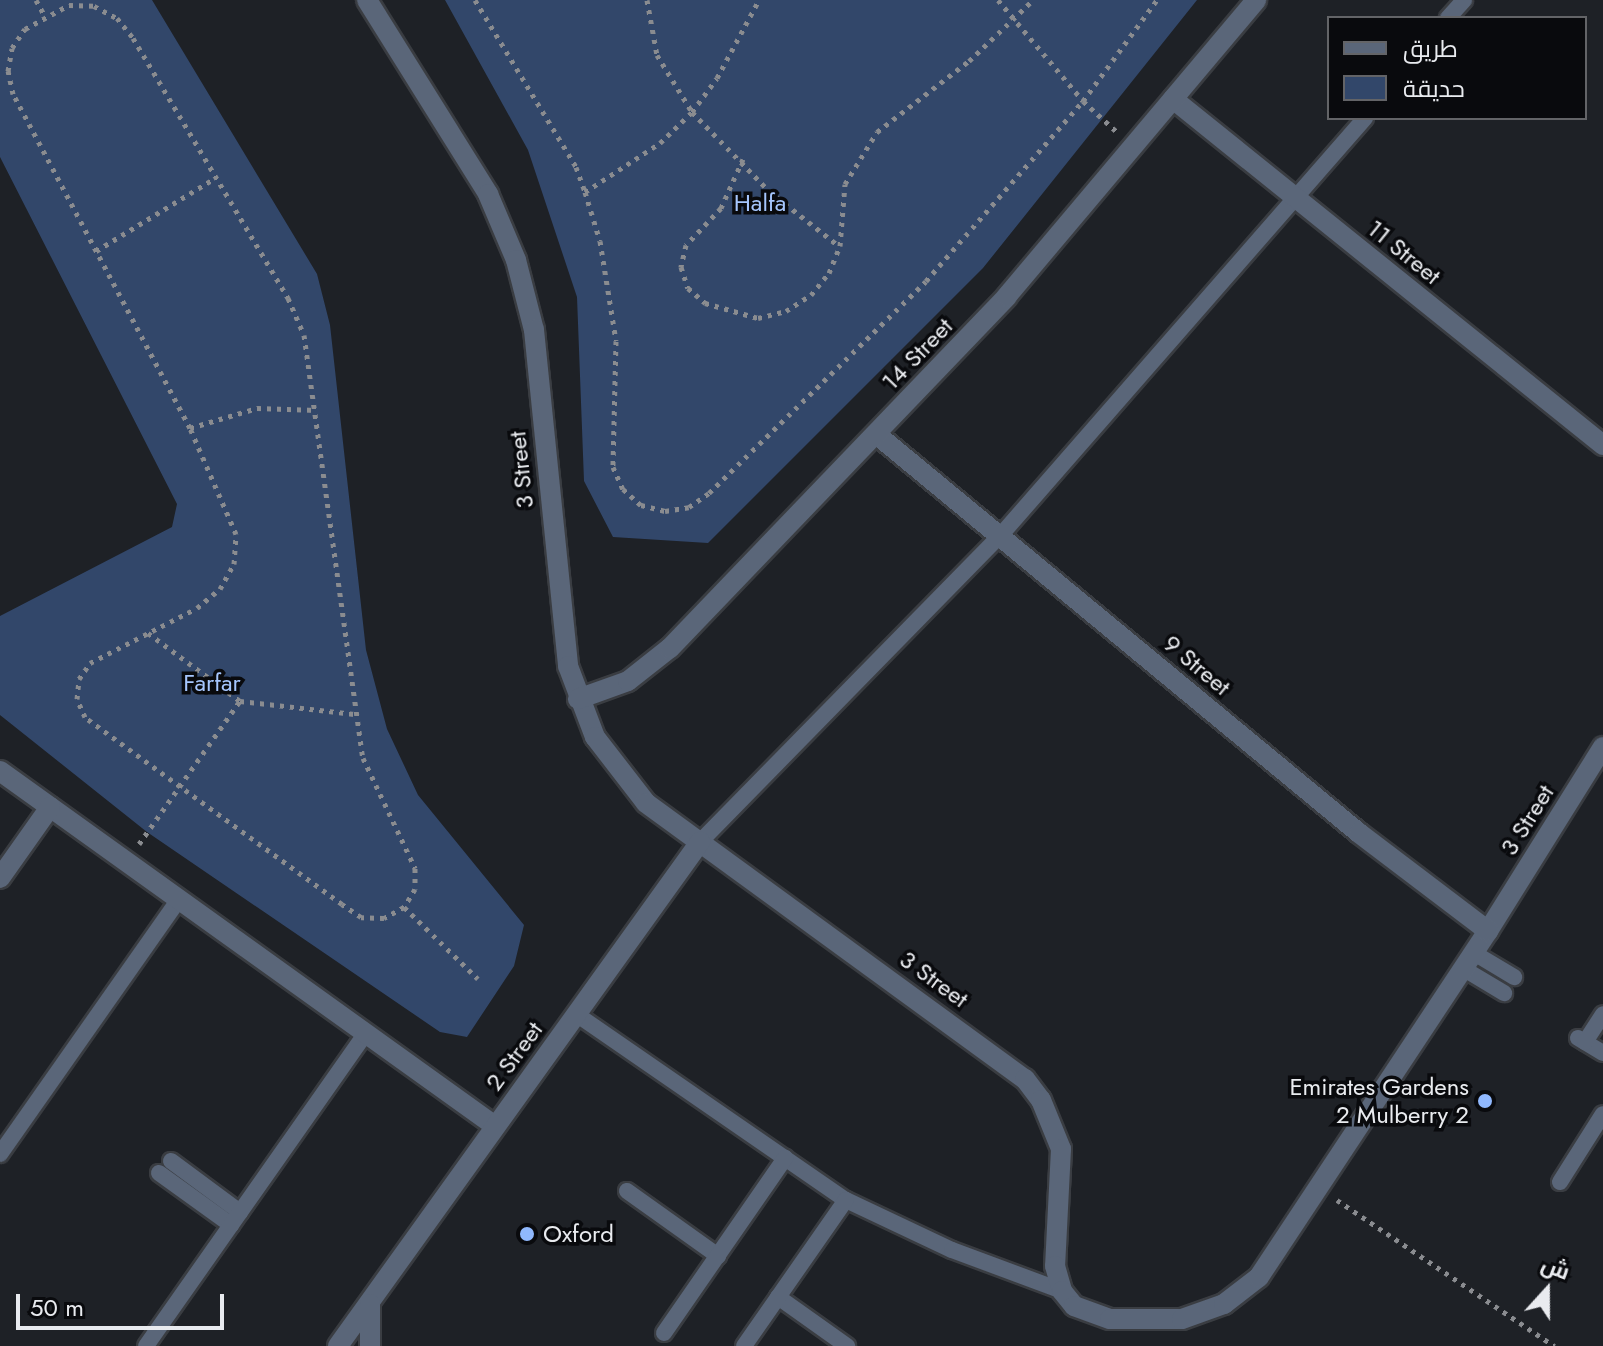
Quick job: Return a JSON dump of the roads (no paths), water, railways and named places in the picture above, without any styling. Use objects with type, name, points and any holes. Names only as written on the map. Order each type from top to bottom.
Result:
[{"type":"street","name":"3 Street","points":[[367,0],[488,194],[516,260],[534,330],[564,632],[578,699],[618,772],[646,803],[1003,1060],[1041,1100],[1061,1149],[1055,1266],[1062,1291],[1082,1311],[1110,1319],[1182,1319],[1224,1304],[1259,1277],[1469,961],[1603,747]]},
{"type":"street","name":"14 Street","points":[[578,699],[628,681],[651,666],[1007,296],[1256,0]]},
{"type":"street","name":"11 Street","points":[[1173,99],[1603,445]]},
{"type":"street","name":"9 Street","points":[[876,434],[1359,833],[1488,931]]},
{"type":"street","points":[[0,771],[495,1126]]},
{"type":"street","points":[[0,878],[50,807]]},
{"type":"street","name":"2 Street","points":[[338,1346],[700,842]]},
{"type":"street","points":[[370,1346],[371,1300]]},
{"type":"lane","points":[[1450,16],[1464,0]]},
{"type":"lane","points":[[700,842],[1000,536],[1363,120]]},
{"type":"lane","points":[[0,1154],[179,899]]},
{"type":"lane","points":[[1469,961],[1514,977]]},
{"type":"lane","points":[[1469,961],[1504,993]]},
{"type":"lane","points":[[576,1014],[846,1200],[952,1250],[1062,1291]]},
{"type":"lane","points":[[1597,1022],[1581,1040],[1603,1053]]},
{"type":"lane","points":[[146,1346],[366,1033]]},
{"type":"lane","points":[[1560,1182],[1603,1114]]},
{"type":"lane","points":[[664,1333],[785,1158]]},
{"type":"lane","points":[[165,1167],[236,1219]]},
{"type":"lane","points":[[627,1191],[718,1256]]},
{"type":"lane","points":[[744,1346],[846,1200]]},
{"type":"lane","points":[[778,1297],[847,1346]]},
{"type":"place","name":"Emirates Gardens 2 Mulberry 2","points":[[1485,1101]]},
{"type":"place","name":"Oxford","points":[[527,1234]]},
{"type":"park label","name":"Halfa","points":[[760,203]]},
{"type":"park label","name":"Farfar","points":[[212,683]]}]
